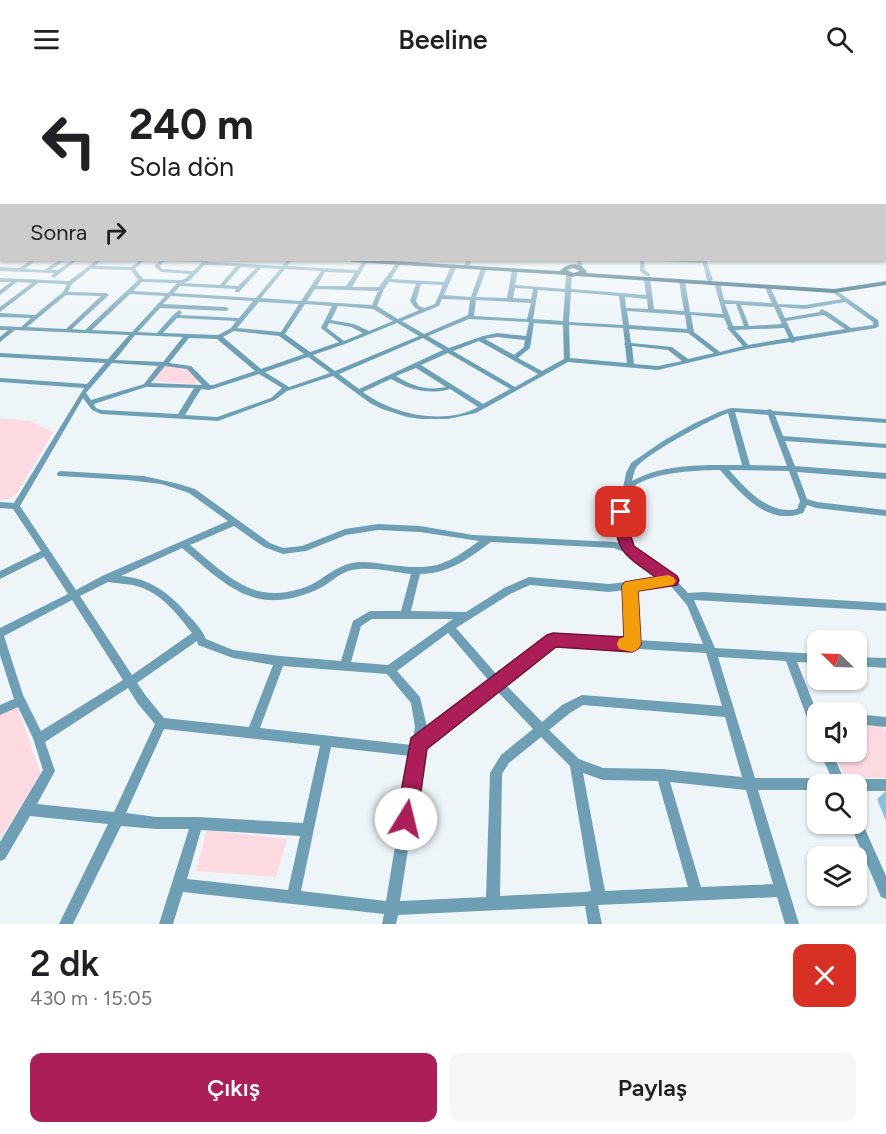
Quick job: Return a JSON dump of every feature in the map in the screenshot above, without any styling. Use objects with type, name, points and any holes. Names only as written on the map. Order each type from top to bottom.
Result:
[{"type":"main road","points":[[414,262],[454,266],[467,263],[484,268],[581,271],[834,291],[886,281]]},
{"type":"main road","points":[[449,262],[567,271]]},
{"type":"main road","points":[[647,277],[768,288],[816,289],[886,281]]},
{"type":"street","points":[[8,280],[31,262]]},
{"type":"street","points":[[46,271],[59,262]]},
{"type":"street","points":[[47,281],[72,262]]},
{"type":"street","points":[[22,329],[65,293],[70,283],[96,262]]},
{"type":"street","points":[[90,267],[132,269],[139,262]]},
{"type":"street","points":[[161,262],[157,266],[161,270],[194,273]]},
{"type":"street","points":[[16,506],[86,390],[180,283],[187,280],[204,262]]},
{"type":"street","points":[[218,262],[358,272]]},
{"type":"street","points":[[0,328],[219,337],[233,329],[288,262]]},
{"type":"street","points":[[348,288],[365,262]]},
{"type":"street","points":[[374,307],[396,262]]},
{"type":"street","points":[[567,360],[566,322],[570,290],[567,271],[572,262]]},
{"type":"street","points":[[579,262],[581,271]]},
{"type":"street","points":[[642,262],[643,271],[647,277],[651,311]]},
{"type":"street","points":[[706,262],[730,328],[747,347]]},
{"type":"street","points":[[222,286],[240,265]]},
{"type":"street","points":[[217,318],[260,266]]},
{"type":"street","points":[[90,403],[146,385],[209,388],[343,343],[437,305],[454,266]]},
{"type":"street","points":[[469,317],[472,314],[473,299],[484,268]]},
{"type":"street","points":[[0,269],[59,272]]},
{"type":"street","points":[[132,269],[141,280],[240,288]]},
{"type":"street","points":[[282,335],[324,270]]},
{"type":"street","points":[[510,299],[515,270]]},
{"type":"street","points":[[0,280],[70,283]]},
{"type":"street","points":[[1,291],[17,280]]},
{"type":"street","points":[[86,332],[141,280]]},
{"type":"street","points":[[387,280],[445,284]]},
{"type":"street","points":[[0,310],[38,281]]},
{"type":"street","points":[[682,281],[691,332]]},
{"type":"street","points":[[419,282],[413,301],[424,311]]},
{"type":"street","points":[[513,286],[648,297]]},
{"type":"street","points":[[313,287],[381,289]]},
{"type":"street","points":[[515,357],[527,348],[536,288]]},
{"type":"street","points":[[768,288],[793,341]]},
{"type":"street","points":[[233,329],[282,335],[372,402],[384,408],[423,417],[462,416],[483,407],[567,360],[658,368],[747,347],[876,326],[877,323],[834,291]]},
{"type":"street","points":[[65,293],[170,294],[374,307],[514,388]]},
{"type":"street","points":[[67,331],[106,295]]},
{"type":"street","points":[[622,295],[630,366]]},
{"type":"street","points":[[441,297],[533,301]]},
{"type":"street","points":[[722,302],[816,307],[846,300]]},
{"type":"street","points":[[738,303],[747,327]]},
{"type":"street","points":[[336,304],[324,328],[343,343]]},
{"type":"street","points":[[160,306],[226,309]]},
{"type":"street","points":[[159,335],[183,307]]},
{"type":"street","points":[[816,307],[851,331]]},
{"type":"street","points":[[623,309],[726,316]]},
{"type":"street","points":[[730,328],[783,323],[826,313]]},
{"type":"street","points":[[0,315],[36,317]]},
{"type":"street","points":[[175,316],[240,320]]},
{"type":"street","points":[[86,390],[94,409],[101,412],[209,420],[227,417],[278,396],[285,389],[334,374],[469,317],[691,332],[719,354]]},
{"type":"street","points":[[327,321],[352,325],[369,333]]},
{"type":"street","points":[[0,340],[13,328]]},
{"type":"street","points":[[359,391],[449,350],[480,339],[497,335],[527,338]]},
{"type":"street","points":[[146,385],[186,337]]},
{"type":"street","points":[[219,337],[259,371],[285,389]]},
{"type":"street","points":[[480,339],[543,374]]},
{"type":"street","points":[[627,344],[670,348],[687,362]]},
{"type":"street","points":[[0,355],[189,367],[209,388]]},
{"type":"street","points":[[416,365],[483,407]]},
{"type":"street","points":[[391,375],[422,391],[436,391],[452,387]]},
{"type":"street","points":[[0,380],[86,390]]},
{"type":"street","points":[[180,417],[198,388]]},
{"type":"street","points":[[731,410],[747,468]]},
{"type":"street","points":[[628,549],[622,530],[621,512],[630,472],[641,460],[711,416],[731,410],[770,411],[886,421]]},
{"type":"street","points":[[723,468],[736,483],[765,506],[795,513],[800,511],[804,501],[770,411]]},
{"type":"street","points":[[781,438],[886,446]]},
{"type":"street","points":[[627,487],[651,473],[723,468],[792,468],[886,476]]},
{"type":"street","points":[[62,474],[144,480],[178,486],[192,491],[267,545],[283,551],[303,549],[345,532],[378,527],[420,529],[473,538],[615,545],[628,549],[671,580],[692,603],[710,651],[792,924]]},
{"type":"street","points":[[804,501],[816,505],[886,513]]},
{"type":"street","points":[[0,505],[16,506]]},
{"type":"street","points":[[16,506],[141,700],[161,723],[327,741],[418,748],[553,640],[807,658]]},
{"type":"street","points":[[0,633],[105,579],[234,522]]},
{"type":"street","points":[[183,544],[226,578],[261,597],[279,598],[300,594],[356,566],[417,570],[445,567],[490,539]]},
{"type":"street","points":[[0,575],[46,552]]},
{"type":"street","points":[[405,615],[417,570]]},
{"type":"street","points":[[105,579],[130,579],[159,590],[169,598],[199,634],[201,642],[233,654],[280,661],[390,670],[450,628],[464,615]]},
{"type":"street","points":[[345,665],[357,624],[370,615],[470,614],[522,583],[609,588],[671,580]]},
{"type":"street","points":[[630,586],[632,644]]},
{"type":"street","points":[[687,597],[703,596],[886,607]]},
{"type":"street","points":[[450,628],[497,683],[575,763],[603,774],[662,775],[750,784],[807,784]]},
{"type":"street","points":[[39,739],[199,634]]},
{"type":"street","points":[[0,638],[20,701],[39,739],[49,771],[0,854]]},
{"type":"street","points":[[790,657],[808,702]]},
{"type":"street","points":[[252,733],[280,661]]},
{"type":"street","points":[[867,662],[886,663]]},
{"type":"street","points":[[389,924],[421,727],[416,701],[390,670]]},
{"type":"street","points":[[493,903],[496,773],[505,759],[542,731],[566,709],[582,700],[729,712]]},
{"type":"street","points":[[0,710],[20,701]]},
{"type":"street","points":[[867,720],[886,723]]},
{"type":"street","points":[[66,924],[161,723]]},
{"type":"street","points":[[293,898],[327,741]]},
{"type":"street","points":[[575,763],[595,897],[595,924]]},
{"type":"street","points":[[662,775],[696,893]]},
{"type":"street","points":[[867,785],[886,785]]},
{"type":"street","points":[[27,808],[156,823],[197,823],[307,830]]},
{"type":"street","points":[[166,924],[197,823]]},
{"type":"street","points":[[861,834],[885,887]]},
{"type":"street","points":[[178,885],[391,908],[781,890]]},
{"type":"shaded area","points":[[162,366],[184,366],[199,380],[194,384],[151,381]]},
{"type":"shaded area","points":[[0,418],[30,421],[53,432],[16,495],[8,500],[0,500]]},
{"type":"shaded area","points":[[17,706],[41,774],[0,839],[0,713]]},
{"type":"shaded area","points":[[867,725],[882,726],[886,733],[886,778],[867,778],[867,774],[843,774],[838,762],[867,762]]},
{"type":"shaded area","points":[[207,830],[287,839],[276,877],[196,871]]},
{"type":"slow traffic","points":[[625,644],[632,644],[630,586],[668,581]]},
{"type":"route","points":[[406,819],[418,744],[534,654],[553,640],[632,644],[630,586],[671,580],[628,549],[622,530],[621,512]]}]
